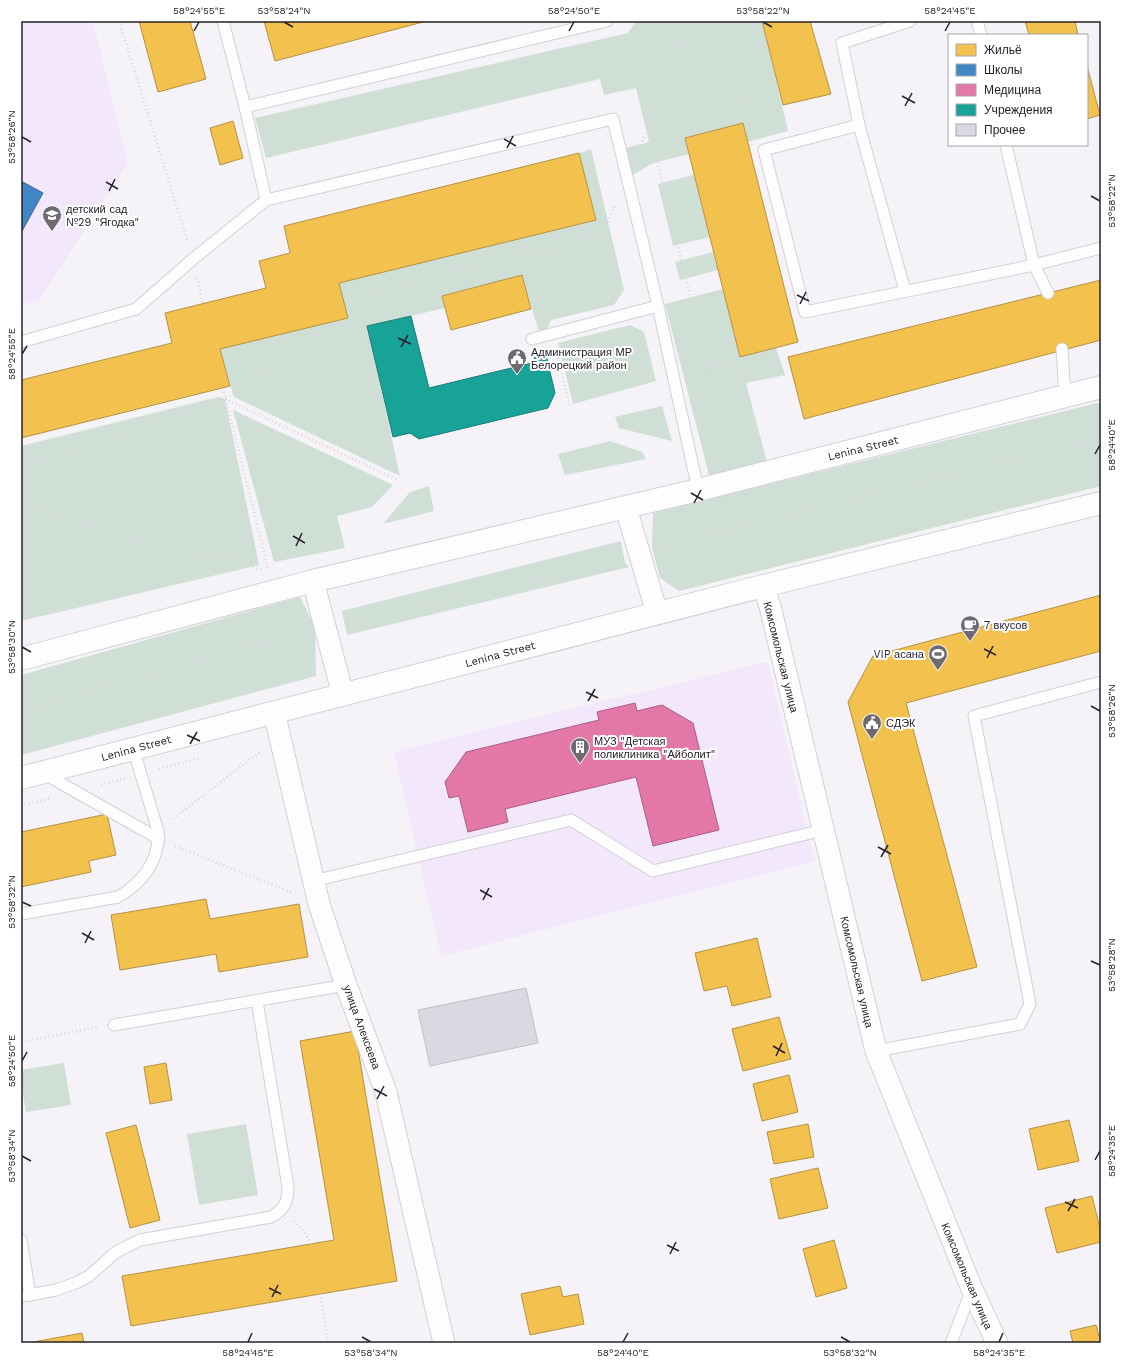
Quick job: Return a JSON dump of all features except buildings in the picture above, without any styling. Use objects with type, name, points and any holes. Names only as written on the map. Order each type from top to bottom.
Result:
[{"type":"main road","name":"Lenina Street","points":[[21,659],[313,581],[626,508],[1101,387]]},
{"type":"main road","name":"Lenina Street","points":[[31,775],[762,586],[1101,503]]},
{"type":"street","points":[[626,508],[657,613]]},
{"type":"street","points":[[313,581],[343,695]]},
{"type":"street","name":"Комсомольская улица","points":[[762,586],[770,606],[876,1050],[972,1289],[997,1343]]},
{"type":"street","name":"улица Алексеева","points":[[274,712],[313,881],[346,985],[386,1092],[444,1343]]},
{"type":"lane","points":[[223,21],[246,107],[266,200]]},
{"type":"lane","points":[[246,107],[607,21]]},
{"type":"lane","points":[[905,291],[859,125],[842,43],[910,21]]},
{"type":"lane","points":[[977,21],[981,34]]},
{"type":"lane","points":[[21,342],[136,309],[193,259],[266,200],[613,119],[658,306],[698,490]]},
{"type":"lane","points":[[859,125],[764,150],[805,312],[1034,265],[1101,248]]},
{"type":"lane","points":[[1006,146],[1034,265],[1048,293]]},
{"type":"lane","points":[[532,339],[658,306]]},
{"type":"lane","points":[[1062,349],[1065,396]]},
{"type":"lane","points":[[876,1050],[1020,1024],[1030,1004],[974,716],[1101,682]]},
{"type":"lane","points":[[21,914],[118,897],[132,889],[144,877],[152,864],[158,835],[132,748]]},
{"type":"lane","points":[[31,775],[158,835]]},
{"type":"lane","points":[[313,881],[571,820],[653,871],[823,830]]},
{"type":"lane","points":[[114,1025],[346,985]]},
{"type":"lane","points":[[21,1240],[26,1295],[56,1290],[78,1282],[89,1276],[116,1252],[140,1240],[271,1217],[280,1212],[285,1206],[288,1198],[288,1187],[257,1000]]},
{"type":"lane","points":[[951,1343],[972,1289]]},
{"type":"path","points":[[120,21],[193,259],[203,304]]},
{"type":"path","points":[[651,21],[753,106],[764,150]]},
{"type":"path","points":[[649,126],[731,463]]},
{"type":"path","points":[[21,467],[225,399],[270,367],[346,324],[362,299],[433,275],[559,246],[604,231]]},
{"type":"path","points":[[738,374],[779,360]]},
{"type":"path","points":[[689,373],[729,363],[746,383]]},
{"type":"path","points":[[21,505],[161,547],[234,560],[269,573],[223,388]]},
{"type":"path","points":[[225,399],[398,480]]},
{"type":"path","points":[[21,710],[324,625],[626,563],[652,548],[1101,439]]},
{"type":"path","points":[[279,737],[158,835],[320,904]]},
{"type":"path","points":[[21,1042],[114,1025]]},
{"type":"path","points":[[280,1212],[300,1226],[311,1244]]},
{"type":"path","points":[[320,1294],[328,1343]]},
{"type":"shaded area","name":"детский сад №29 \"Ягодка\"","points":[[21,21],[93,21],[128,163],[39,300],[21,305]]},
{"type":"shaded area","points":[[636,21],[762,21],[788,131],[747,142],[743,123],[685,138],[689,154],[653,163],[627,178],[626,148],[649,142],[636,88],[604,95],[600,79],[266,158],[255,118],[628,33]]},
{"type":"shaded area","points":[[591,149],[624,290],[614,305],[551,320],[542,342],[522,275],[442,296],[445,308],[367,326],[400,476],[234,397],[220,349],[347,317],[339,283],[596,219],[579,153]]},
{"type":"shaded area","points":[[694,175],[710,237],[673,246],[658,184]]},
{"type":"shaded area","points":[[713,252],[718,270],[680,280],[675,262]]},
{"type":"shaded area","points":[[723,289],[776,348],[785,375],[746,383],[767,462],[709,475],[665,304]]},
{"type":"shaded area","points":[[630,325],[644,332],[656,381],[573,404],[558,343]]},
{"type":"shaded area","points":[[218,397],[225,399],[259,565],[21,621],[21,446]]},
{"type":"shaded area","points":[[1101,402],[1101,486],[679,591],[660,578],[652,548],[653,513]]},
{"type":"shaded area","points":[[662,406],[672,441],[619,428],[615,417]]},
{"type":"shaded area","points":[[233,410],[393,485],[372,507],[337,516],[345,548],[274,562]]},
{"type":"shaded area","points":[[610,441],[642,452],[646,459],[565,475],[558,454]]},
{"type":"shaded area","points":[[429,486],[434,511],[383,524],[410,492]]},
{"type":"shaded area","points":[[621,541],[625,563],[629,567],[347,635],[342,611]]},
{"type":"shaded area","points":[[300,597],[315,627],[316,676],[21,755],[21,675]]},
{"type":"shaded area","points":[[760,663],[768,663],[814,861],[441,956],[394,752]]},
{"type":"shaded area","points":[[64,1063],[71,1105],[26,1112],[21,1082],[21,1070]]},
{"type":"shaded area","points":[[246,1124],[258,1195],[199,1205],[187,1134]]},
{"type":"place","name":"детский сад №29 \"Ягодка\"","points":[[52,232]]},
{"type":"place","name":"Администрация МР Белорецкий район","points":[[517,375]]},
{"type":"place","name":"7 вкусов","points":[[970,642]]},
{"type":"place","name":"VIP асана","points":[[938,671]]},
{"type":"place","name":"СДЭК","points":[[872,740]]},
{"type":"place","name":"МУЗ \"Детская поликлиника \"Айболит\"","points":[[580,764]]}]
